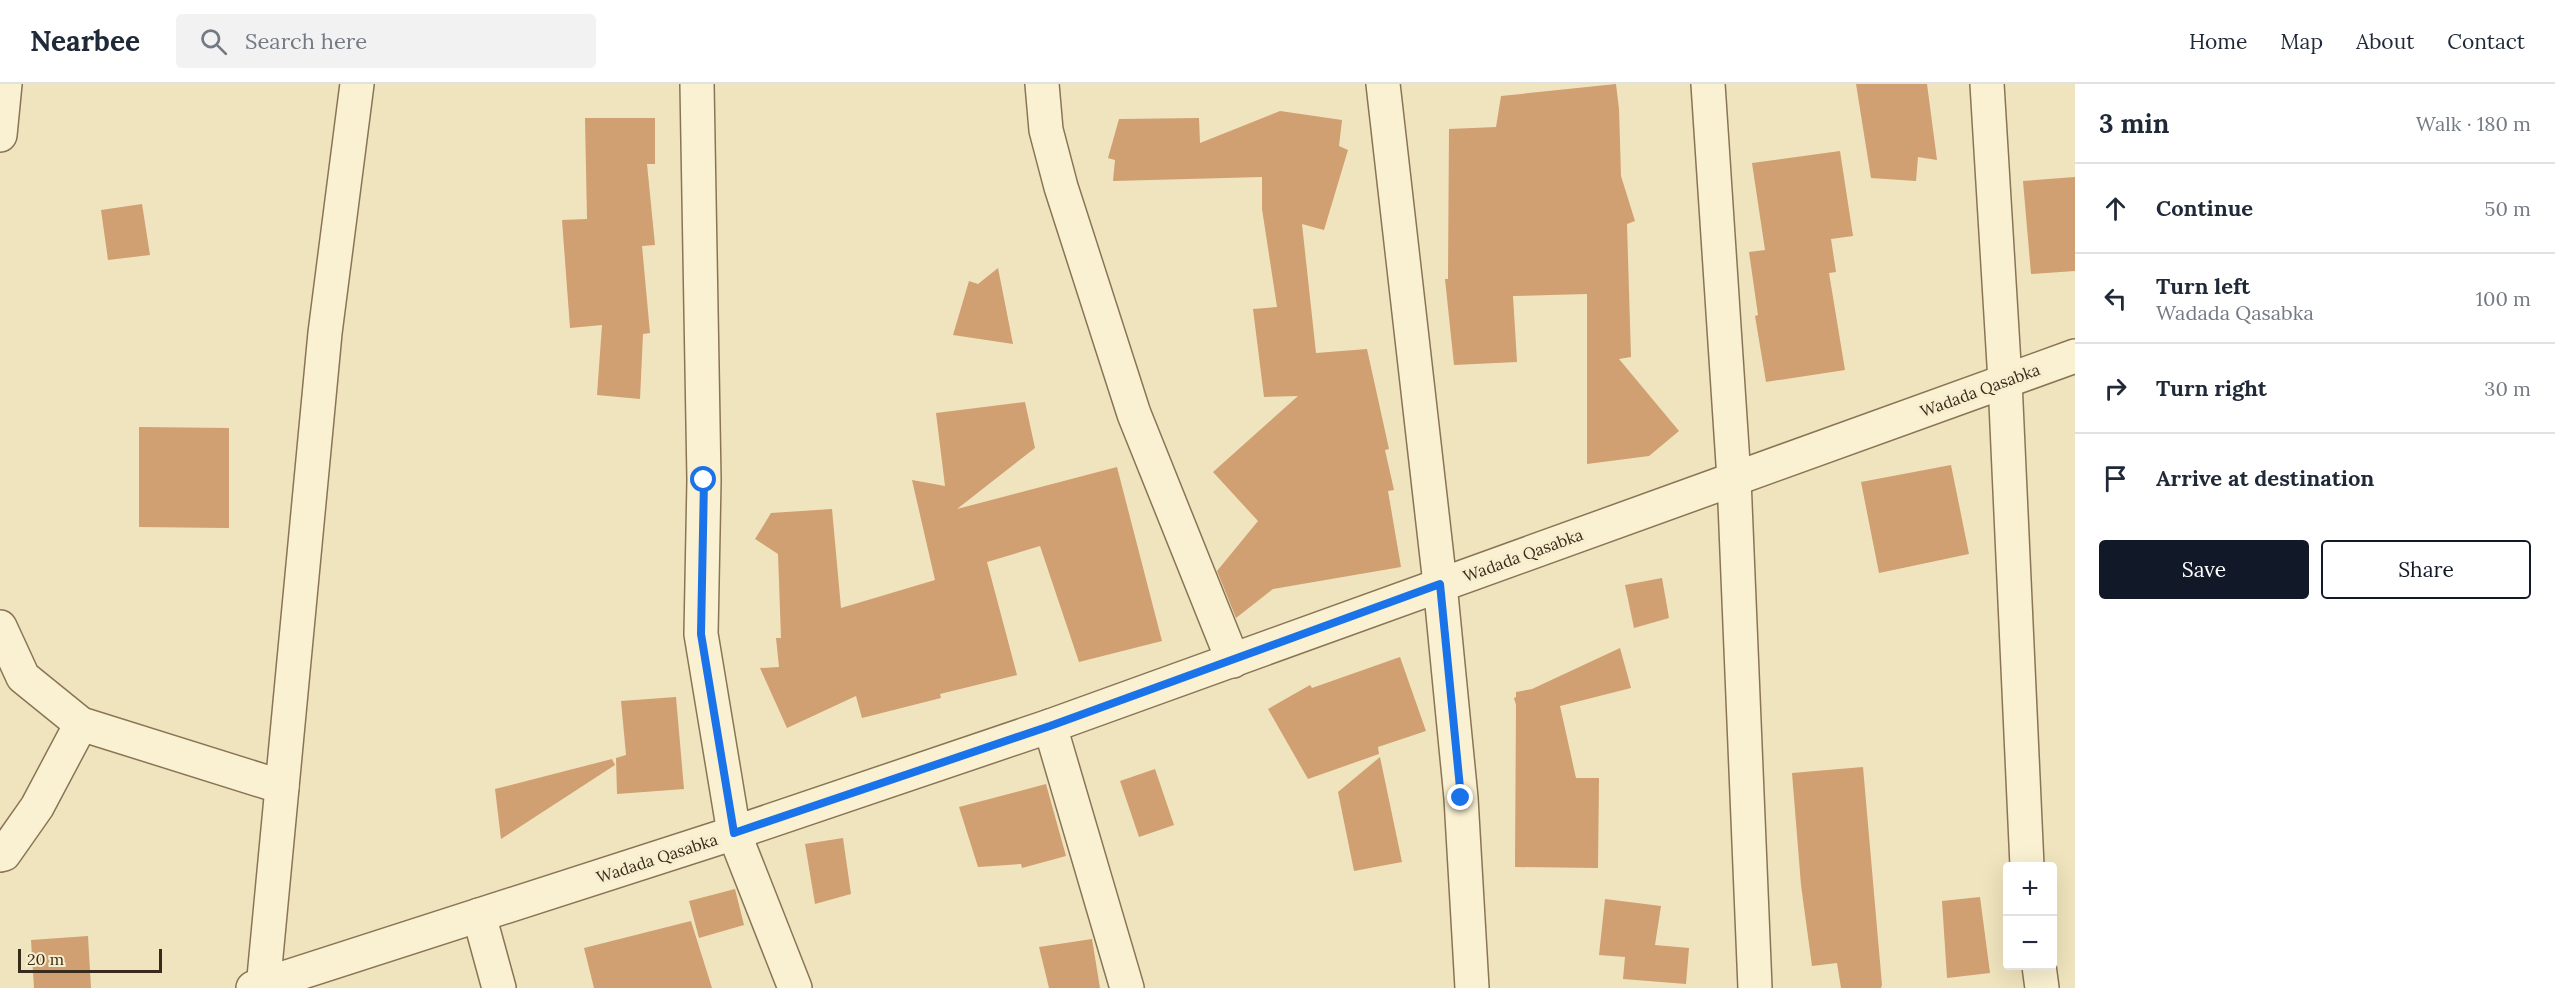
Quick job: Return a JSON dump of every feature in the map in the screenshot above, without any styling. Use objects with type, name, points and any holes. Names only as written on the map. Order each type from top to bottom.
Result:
[{"type":"street","points":[[0,135],[5,84]]},
{"type":"street","points":[[259,987],[282,787],[325,333],[357,84]]},
{"type":"street","points":[[697,84],[704,480],[701,634],[734,833],[795,988]]},
{"type":"street","points":[[1042,84],[1046,130],[1061,187],[1134,414],[1233,660]]},
{"type":"street","points":[[1383,84],[1440,584],[1461,798],[1472,988]]},
{"type":"street","points":[[1708,84],[1734,479],[1755,988]]},
{"type":"street","points":[[1987,84],[2005,381],[2027,862]]},
{"type":"street","name":"Wadada Qasabka","points":[[259,987],[734,833],[1050,726],[2075,356]]},
{"type":"street","points":[[0,627],[23,677],[81,724],[282,787]]},
{"type":"street","points":[[0,855],[4,854],[37,807],[81,724]]},
{"type":"street","points":[[1050,726],[1127,988]]},
{"type":"street","points":[[479,915],[500,988]]},
{"type":"street","points":[[2040,970],[2042,988]]},
{"type":"building","points":[[1616,84],[1621,176],[1635,221],[1627,224],[1631,357],[1619,359],[1679,431],[1649,456],[1587,464],[1587,294],[1513,296],[1517,362],[1454,365],[1445,279],[1448,279],[1449,129],[1496,127],[1501,96]]},
{"type":"building","points":[[1856,84],[1927,84],[1937,160],[1918,157],[1916,181],[1871,178]]},
{"type":"building","points":[[1280,111],[1342,120],[1339,146],[1348,150],[1324,230],[1302,224],[1316,353],[1367,349],[1389,449],[1385,450],[1394,490],[1388,491],[1401,567],[1273,589],[1236,618],[1217,571],[1258,521],[1213,472],[1298,396],[1264,397],[1253,309],[1277,307],[1262,209],[1262,177],[1113,181],[1115,160],[1108,158],[1119,119],[1199,118],[1200,143]]},
{"type":"building","points":[[585,118],[655,118],[655,164],[647,164],[655,245],[642,246],[650,333],[643,334],[640,399],[597,395],[602,325],[570,328],[562,220],[587,219]]},
{"type":"building","points":[[1840,151],[1853,236],[1831,239],[1836,272],[1829,273],[1845,370],[1766,382],[1755,316],[1758,315],[1749,252],[1765,250],[1752,163]]},
{"type":"building","points":[[2075,177],[2075,271],[2031,274],[2023,181]]},
{"type":"building","points":[[142,204],[150,255],[108,260],[101,210]]},
{"type":"building","points":[[998,268],[1013,344],[953,335],[969,281],[978,284]]},
{"type":"building","points":[[1025,402],[1035,448],[957,509],[1117,467],[1162,641],[1079,662],[1040,546],[987,562],[1017,675],[940,694],[941,698],[862,718],[856,696],[787,728],[760,668],[779,667],[776,638],[781,638],[778,554],[755,539],[771,513],[832,509],[841,608],[935,580],[912,480],[945,486],[936,413]]},
{"type":"building","points":[[139,427],[229,428],[229,528],[139,527]]},
{"type":"building","points":[[1951,465],[1969,554],[1879,573],[1861,482]]},
{"type":"building","points":[[1662,578],[1669,618],[1634,628],[1625,585]]},
{"type":"building","points":[[1620,648],[1631,688],[1560,706],[1576,778],[1599,778],[1598,868],[1515,867],[1516,705],[1514,698],[1516,692],[1532,689]]},
{"type":"building","points":[[1400,657],[1426,731],[1378,747],[1379,754],[1308,779],[1268,709],[1310,685],[1312,688]]},
{"type":"building","points":[[676,697],[684,789],[617,794],[616,758],[626,755],[621,701]]},
{"type":"building","points":[[1380,757],[1402,862],[1354,871],[1338,792]]},
{"type":"building","points":[[612,759],[615,765],[501,839],[495,789]]},
{"type":"building","points":[[1863,767],[1882,985],[1881,988],[1841,988],[1837,963],[1812,966],[1801,885],[1792,773]]},
{"type":"building","points":[[1155,769],[1174,825],[1139,837],[1120,781]]},
{"type":"building","points":[[1046,784],[1066,856],[1022,868],[1021,864],[978,867],[959,807]]},
{"type":"building","points":[[843,838],[851,894],[815,904],[805,844]]},
{"type":"building","points":[[735,889],[744,925],[699,938],[689,901]]},
{"type":"building","points":[[1980,897],[1990,973],[1947,978],[1942,901]]},
{"type":"building","points":[[1605,899],[1661,906],[1655,945],[1689,948],[1686,984],[1623,979],[1625,957],[1599,955]]},
{"type":"building","points":[[691,921],[712,988],[594,988],[584,948]]},
{"type":"building","points":[[88,936],[91,988],[34,988],[31,940]]},
{"type":"building","points":[[1092,939],[1100,988],[1049,988],[1039,947]]},
{"type":"route","points":[[704,480],[701,634],[734,833],[1050,726],[1440,584],[1461,798]]}]
